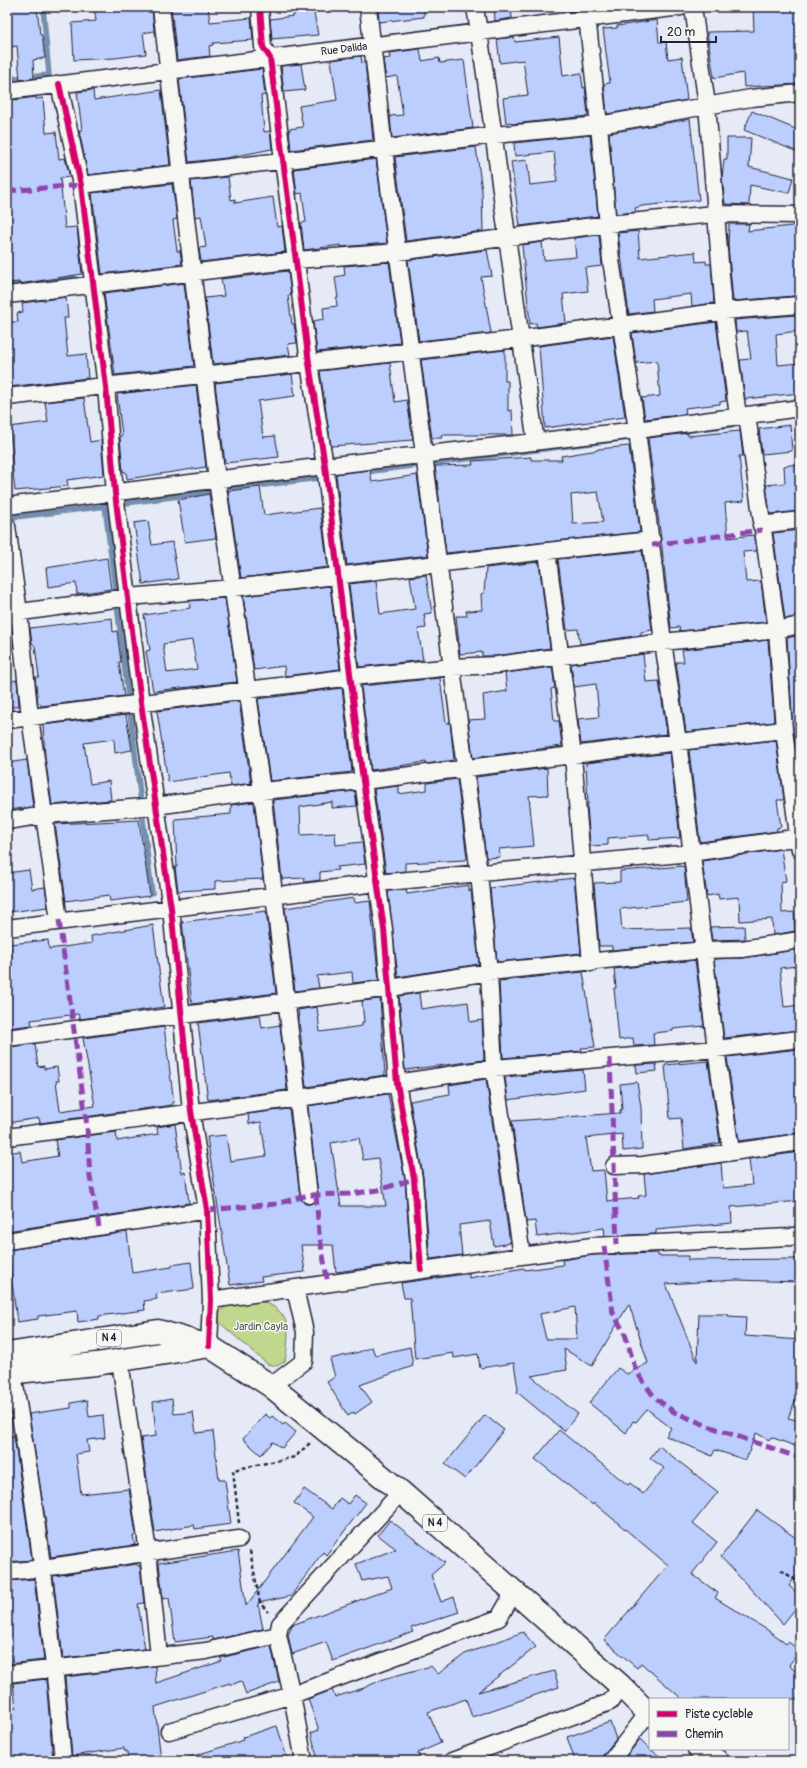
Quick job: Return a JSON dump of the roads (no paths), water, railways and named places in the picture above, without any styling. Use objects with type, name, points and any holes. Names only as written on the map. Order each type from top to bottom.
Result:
[{"type":"main road","name":"N 4","points":[[9,1363],[158,1331],[209,1346],[271,1386],[401,1492],[621,1686],[649,1714]]},
{"type":"main road","name":"N 4","points":[[9,1363],[120,1361],[209,1346]]},
{"type":"main road","points":[[700,1750],[717,1761]]},
{"type":"street","points":[[161,7],[170,70],[180,174],[194,273],[217,480],[262,791],[286,1002],[299,1098],[309,1195]]},
{"type":"street","points":[[260,7],[263,47],[270,58],[282,161],[309,362],[325,466],[352,677],[363,781],[390,988],[398,1083],[414,1179],[421,1269]]},
{"type":"street","points":[[368,7],[384,149],[425,455],[437,564],[453,667],[479,874],[489,972],[494,1068],[522,1256]]},
{"type":"street","points":[[475,7],[495,135],[519,339],[536,442]]},
{"type":"street","name":"Rue Dalida","points":[[7,91],[479,32],[586,13],[681,7]]},
{"type":"street","points":[[7,928],[59,920],[377,883],[583,864],[800,841],[784,730],[777,630],[761,525],[724,310],[707,106],[693,7]]},
{"type":"street","points":[[586,13],[599,125],[611,260],[622,325],[652,540],[663,642],[678,742],[716,1049],[731,1151]]},
{"type":"street","points":[[59,84],[81,185],[92,284],[106,387],[115,493],[141,703],[171,908],[191,1111],[207,1210],[211,1300],[209,1346]]},
{"type":"street","points":[[81,185],[495,135],[599,125],[707,106],[800,93]]},
{"type":"street","points":[[7,295],[296,260],[398,252],[608,224],[715,214],[800,215]]},
{"type":"street","points":[[7,397],[106,387],[309,362],[519,339],[724,310],[800,305]]},
{"type":"street","points":[[7,506],[325,466],[637,430],[800,408]]},
{"type":"street","points":[[761,525],[800,520]]},
{"type":"street","points":[[7,526],[13,613],[45,816],[59,920]]},
{"type":"street","points":[[13,613],[129,597],[233,588],[652,540]]},
{"type":"street","points":[[547,551],[573,756],[590,963]]},
{"type":"street","points":[[7,720],[352,677],[453,667],[497,665],[663,642],[777,630],[800,626]]},
{"type":"street","points":[[7,821],[156,806],[262,791],[363,781],[784,730]]},
{"type":"street","points":[[7,1038],[390,988],[489,972],[590,963],[704,950],[742,949],[800,940]]},
{"type":"street","points":[[7,1137],[191,1111],[299,1098],[494,1068],[716,1049],[800,1039]]},
{"type":"street","points":[[614,1166],[643,1164],[800,1142]]},
{"type":"street","points":[[7,1241],[207,1210]]},
{"type":"street","points":[[211,1300],[295,1289],[421,1269],[592,1246],[791,1237],[800,1234]]},
{"type":"street","points":[[271,1386],[304,1361],[305,1332],[295,1289]]},
{"type":"street","points":[[120,1361],[148,1552],[159,1656]]},
{"type":"street","points":[[9,1363],[43,1568],[55,1668],[63,1761]]},
{"type":"street","points":[[7,1674],[206,1651],[279,1630],[401,1492]]},
{"type":"street","points":[[7,1572],[239,1539]]},
{"type":"street","points":[[169,1731],[292,1695],[499,1618],[514,1592]]},
{"type":"street","points":[[279,1630],[304,1761]]},
{"type":"street","points":[[452,1761],[610,1702],[621,1686]]},
{"type":"street","points":[[611,1761],[649,1714]]},
{"type":"waterway","points":[[43,7],[49,75],[46,77]]},
{"type":"waterway","points":[[7,79],[49,75]]},
{"type":"waterway","points":[[7,286],[74,277]]},
{"type":"waterway","points":[[365,472],[732,425]]},
{"type":"waterway","points":[[118,504],[319,478]]},
{"type":"waterway","points":[[105,506],[152,893]]},
{"type":"waterway","points":[[7,518],[108,506]]},
{"type":"park label","name":"Jardin Cayla","points":[[261,1326]]}]
